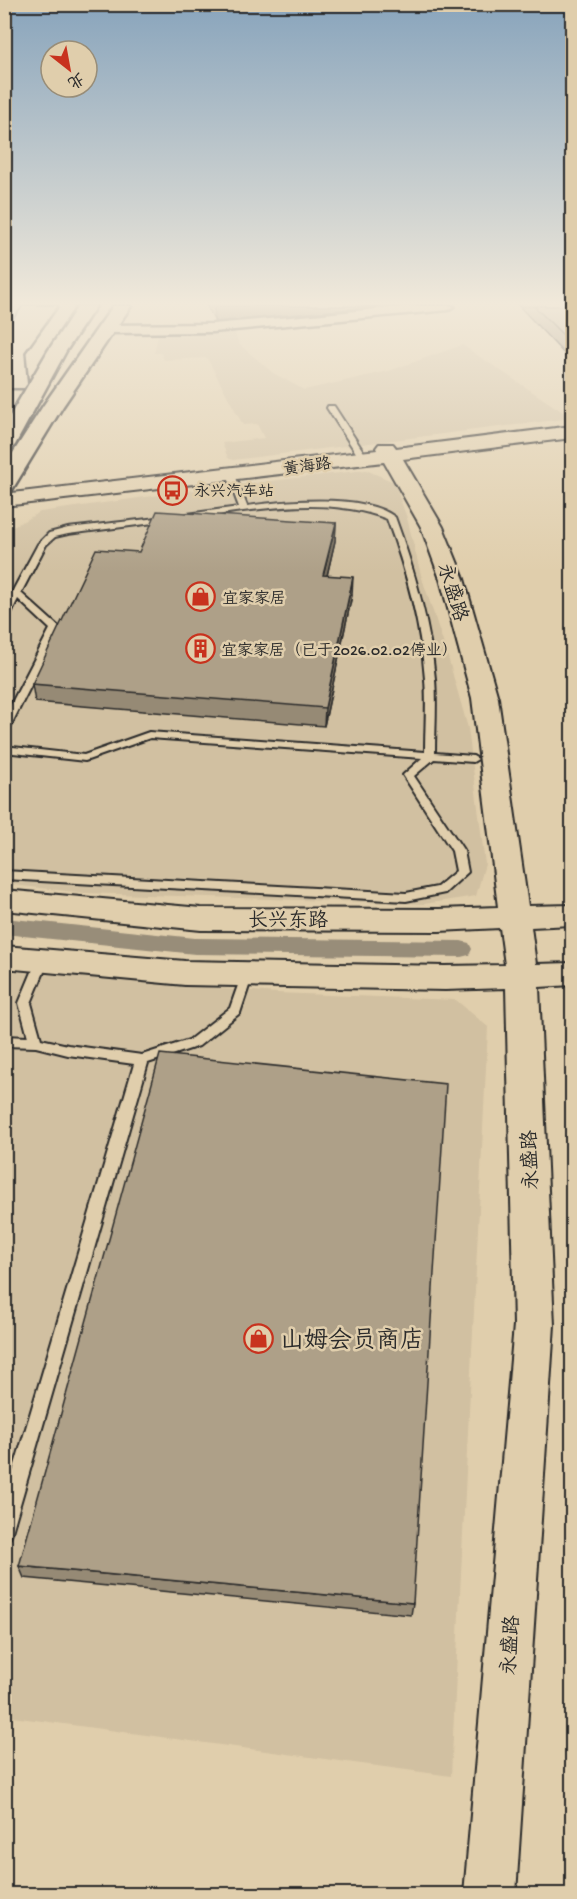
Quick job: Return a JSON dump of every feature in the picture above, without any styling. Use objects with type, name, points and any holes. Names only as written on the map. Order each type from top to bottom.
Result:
[{"type":"main road","points":[[4,445],[32,395]]},
{"type":"main road","points":[[4,487],[61,395]]},
{"type":"street","name":"黄海路","points":[[388,451],[573,426]]},
{"type":"street","name":"黄海路","points":[[4,487],[573,432]]},
{"type":"street","name":"永盛路","points":[[388,451],[432,527],[452,579],[485,698],[512,885],[522,976],[534,1325],[490,1894]]},
{"type":"street","name":"黄海路","points":[[4,500],[231,475],[361,454]]},
{"type":"street","name":"长兴东路","points":[[4,900],[201,919],[440,920],[514,915],[573,915]]},
{"type":"street","points":[[4,957],[185,973],[445,978],[573,974]]},
{"type":"lane","points":[[331,408],[361,454]]},
{"type":"lane","points":[[231,475],[243,509]]},
{"type":"lane","points":[[183,517],[243,509],[331,503],[376,510],[391,517],[405,554],[421,619],[430,679],[430,757]]},
{"type":"lane","points":[[4,617],[42,544],[52,535],[171,518]]},
{"type":"lane","points":[[4,729],[55,628],[16,594]]},
{"type":"lane","points":[[4,749],[85,758],[149,735],[473,759]]},
{"type":"lane","points":[[4,874],[406,897],[441,890],[462,872],[458,851],[408,775],[430,757]]},
{"type":"lane","points":[[36,1042],[25,1004],[43,960]]},
{"type":"lane","points":[[4,1041],[36,1042],[68,1050],[142,1060],[194,1043],[236,1010],[247,974]]},
{"type":"lane","points":[[4,1532],[142,1060]]},
{"type":"shaded area","points":[[227,395],[537,395],[572,418],[233,460],[228,458],[222,443],[264,438],[257,424],[243,425]]},
{"type":"shaded area","points":[[366,470],[394,482],[407,518],[421,575],[468,728],[485,864],[476,896],[424,904],[84,893],[5,884],[5,531],[40,512],[209,488]]},
{"type":"shaded area","points":[[5,971],[277,993],[456,1000],[488,1027],[451,1776],[5,1716]]},
{"type":"building","name":"宜家家居（已于2026.02.02停业）","points":[[157,511],[336,523],[323,575],[353,577],[325,708],[32,684],[96,549],[139,552]]},
{"type":"building","name":"山姆会员商店","points":[[160,1054],[446,1084],[413,1603],[19,1566]]},
{"type":"waterway","points":[[4,926],[195,946],[461,949]]},
{"type":"place","name":"永兴汽车站","points":[[173,490]]},
{"type":"place","name":"宜家家居","points":[[201,597]]},
{"type":"place","name":"宜家家居（已于2026.02.02停业）","points":[[200,649]]},
{"type":"place","name":"山姆会员商店","points":[[259,1339]]}]
